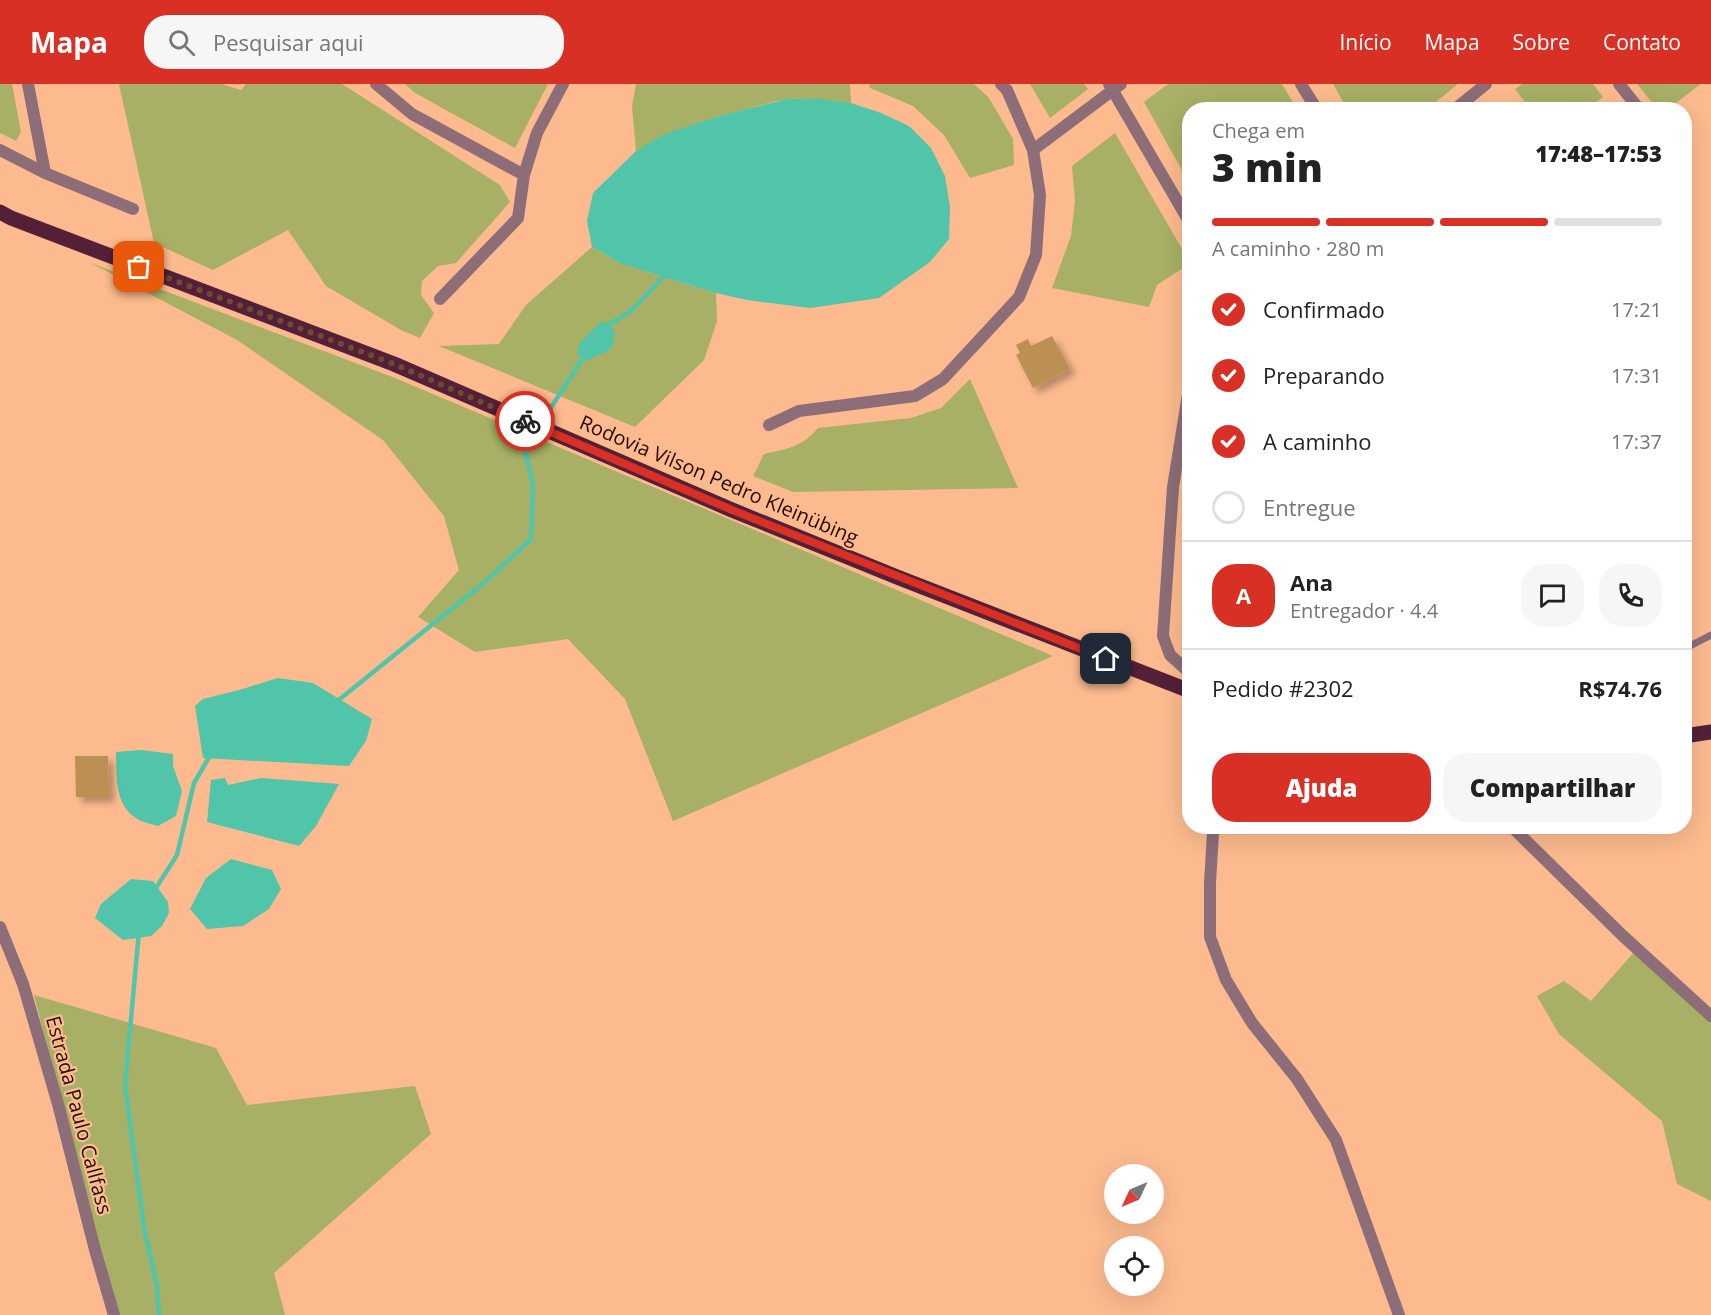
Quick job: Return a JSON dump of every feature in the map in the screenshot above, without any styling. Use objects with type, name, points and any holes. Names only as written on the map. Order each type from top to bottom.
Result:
[{"type":"main road","name":"Rodovia Vilson Pedro Kleinübing","points":[[0,212],[394,364],[732,510],[1182,688]]},
{"type":"main road","points":[[1692,735],[1711,732]]},
{"type":"street","points":[[28,84],[45,173]]},
{"type":"street","points":[[376,84],[412,114],[524,175]]},
{"type":"street","points":[[440,298],[518,218],[524,175],[537,133],[563,84]]},
{"type":"street","points":[[769,425],[799,411],[915,396],[943,379],[1019,297],[1036,255],[1040,195],[1033,150],[1007,90],[1001,84]]},
{"type":"street","points":[[1301,84],[1312,102]]},
{"type":"street","points":[[1464,102],[1486,84]]},
{"type":"street","points":[[1619,84],[1634,102]]},
{"type":"street","points":[[1033,150],[1114,86],[1182,209]]},
{"type":"street","points":[[0,150],[45,173],[133,209]]},
{"type":"street","points":[[1182,432],[1173,488],[1163,636],[1170,655],[1182,666]]},
{"type":"street","points":[[1213,834],[1209,883],[1210,937],[1227,980],[1252,1023],[1297,1079],[1336,1140],[1399,1315]]},
{"type":"street","points":[[1519,834],[1622,935],[1711,1016]]},
{"type":"street","name":"Estrada Paulo Callfass","points":[[0,927],[26,995],[58,1104],[114,1315]]},
{"type":"lane","points":[[1692,645],[1711,635]]},
{"type":"green space","points":[[0,84],[12,84],[21,132],[16,141],[0,133]]},
{"type":"green space","points":[[119,84],[222,84],[241,90],[246,84],[342,84],[500,185],[510,202],[456,263],[438,266],[422,281],[421,295],[434,313],[420,338],[401,330],[326,286],[288,230],[213,270],[154,243]]},
{"type":"green space","points":[[405,84],[548,84],[515,148],[415,93]]},
{"type":"green space","points":[[636,84],[850,84],[851,103],[806,99],[776,101],[693,125],[636,151],[632,106]]},
{"type":"green space","points":[[869,84],[974,84],[989,98],[1013,139],[1014,165],[970,178],[944,135],[913,106],[870,88]]},
{"type":"green space","points":[[1030,84],[1084,84],[1088,89],[1050,118]]},
{"type":"green space","points":[[1168,84],[1282,84],[1293,102],[1182,102],[1182,170],[1144,102]]},
{"type":"green space","points":[[1333,84],[1458,84],[1436,102],[1343,102]]},
{"type":"green space","points":[[1522,84],[1593,84],[1603,97],[1596,102],[1525,102],[1515,89]]},
{"type":"green space","points":[[1637,84],[1701,84],[1677,102],[1652,102]]},
{"type":"green space","points":[[1115,133],[1182,249],[1182,269],[1157,285],[1149,307],[1052,288],[1071,236],[1075,201],[1072,166]]},
{"type":"green space","points":[[592,247],[622,264],[716,293],[717,321],[704,360],[635,427],[439,346],[499,344],[526,305]]},
{"type":"green space","points":[[91,263],[395,378],[1053,656],[673,821],[625,699],[568,639],[475,652],[418,617],[459,570],[444,516],[383,440],[237,340]]},
{"type":"green space","points":[[970,379],[1018,488],[793,492],[753,476],[764,454],[787,449],[800,443],[818,428],[911,418],[941,408]]},
{"type":"green space","points":[[1634,952],[1711,1022],[1711,1201],[1677,1184],[1662,1121],[1559,1034],[1537,996],[1564,981],[1591,1001]]},
{"type":"green space","points":[[34,995],[216,1048],[247,1105],[415,1086],[431,1134],[274,1273],[285,1315],[117,1315]]},
{"type":"water","points":[[788,99],[820,99],[851,103],[881,113],[909,126],[931,148],[945,176],[950,207],[949,239],[930,262],[879,298],[810,308],[747,300],[716,293],[622,264],[592,247],[587,221],[593,193],[636,151],[663,135],[695,124]]},
{"type":"water","points":[[602,321],[615,330],[612,347],[586,361],[577,354],[580,342]]},
{"type":"water","points":[[278,678],[313,683],[372,719],[366,741],[349,766],[203,758],[195,706],[203,699]]},
{"type":"water","points":[[141,750],[173,754],[173,766],[182,791],[176,816],[158,826],[136,818],[129,812],[120,797],[116,752]]},
{"type":"water","points":[[225,778],[228,785],[261,778],[339,784],[316,826],[299,846],[207,822],[211,780]]},
{"type":"water","points":[[231,859],[272,870],[281,889],[269,909],[243,926],[207,929],[190,909],[206,878]]},
{"type":"water","points":[[131,879],[153,881],[168,902],[169,913],[162,926],[151,936],[123,940],[95,918],[101,904]]},
{"type":"building","points":[[1052,336],[1070,369],[1033,388],[1016,355],[1020,353],[1016,345],[1028,339],[1031,346]]},
{"type":"building","points":[[75,756],[108,756],[109,797],[76,797]]},
{"type":"waterway","points":[[605,327],[631,311],[668,272]]},
{"type":"waterway","points":[[550,409],[586,353]]},
{"type":"waterway","points":[[335,703],[486,581],[531,539],[533,486],[525,449],[535,432]]},
{"type":"waterway","points":[[154,891],[177,855],[194,783],[211,754]]},
{"type":"waterway","points":[[139,931],[125,1085],[144,1228],[157,1286],[159,1315]]},
{"type":"way so far","points":[[139,267],[394,364],[525,421]]},
{"type":"route","points":[[525,421],[732,510],[1106,659]]}]
